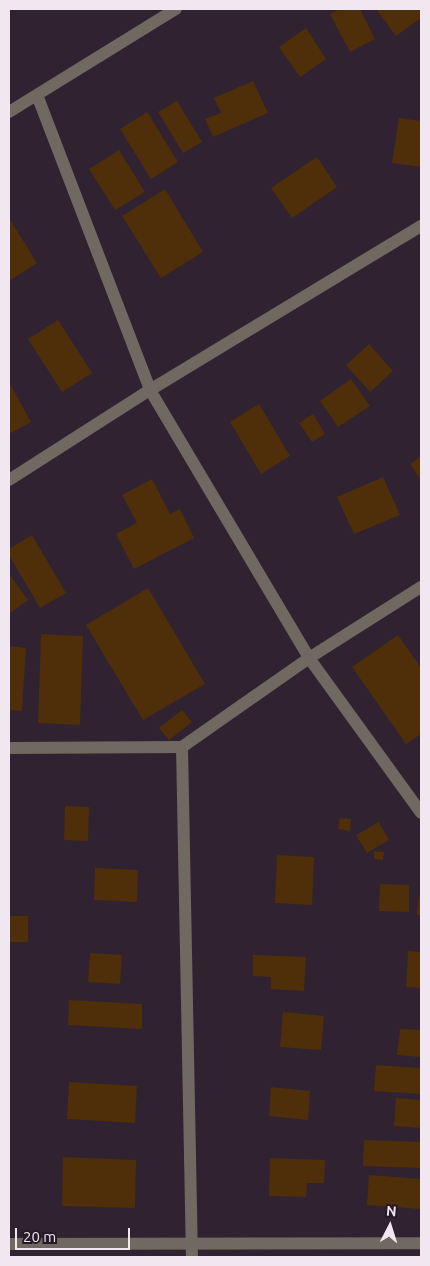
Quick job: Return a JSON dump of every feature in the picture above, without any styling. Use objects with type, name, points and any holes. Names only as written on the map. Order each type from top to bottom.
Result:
[{"type":"street","points":[[9,112],[176,9]]},
{"type":"street","points":[[37,95],[150,390],[309,658],[421,813]]},
{"type":"street","points":[[9,480],[150,390],[421,226]]},
{"type":"street","points":[[9,748],[182,747],[309,658],[421,587]]},
{"type":"street","points":[[182,747],[193,1251]]},
{"type":"street","points":[[9,1244],[193,1251],[421,1243]]},
{"type":"building","points":[[340,9],[360,9],[375,39],[350,52],[330,14]]},
{"type":"building","points":[[376,9],[421,9],[421,18],[396,36]]},
{"type":"building","points":[[306,28],[326,59],[300,77],[279,47]]},
{"type":"building","points":[[253,81],[268,113],[213,137],[205,119],[221,113],[214,98]]},
{"type":"building","points":[[177,101],[202,142],[183,153],[158,112]]},
{"type":"building","points":[[147,112],[178,162],[151,179],[120,129]]},
{"type":"building","points":[[399,118],[421,121],[421,167],[392,163]]},
{"type":"building","points":[[119,150],[145,192],[115,210],[89,169]]},
{"type":"building","points":[[317,157],[337,187],[292,218],[271,188]]},
{"type":"building","points":[[165,189],[203,252],[161,278],[122,216]]},
{"type":"building","points":[[9,218],[37,263],[9,281]]},
{"type":"building","points":[[58,320],[92,373],[62,392],[28,339]]},
{"type":"building","points":[[369,344],[393,371],[370,392],[346,365]]},
{"type":"building","points":[[351,379],[370,406],[338,427],[320,401]]},
{"type":"building","points":[[9,382],[31,422],[9,434]]},
{"type":"building","points":[[259,404],[290,456],[261,474],[230,422]]},
{"type":"building","points":[[313,414],[325,434],[312,442],[299,423]]},
{"type":"building","points":[[421,456],[421,480],[410,464]]},
{"type":"building","points":[[383,477],[400,515],[354,534],[337,497]]},
{"type":"building","points":[[152,479],[170,514],[180,509],[194,538],[134,569],[116,534],[137,523],[122,495]]},
{"type":"building","points":[[32,535],[66,593],[40,608],[9,555],[9,549]]},
{"type":"building","points":[[9,574],[28,600],[9,614]]},
{"type":"building","points":[[148,588],[205,684],[143,720],[86,625]]},
{"type":"building","points":[[41,634],[83,636],[80,725],[38,723]]},
{"type":"building","points":[[398,635],[421,668],[421,734],[406,744],[352,667]]},
{"type":"building","points":[[9,646],[26,648],[22,711],[9,710]]},
{"type":"building","points":[[182,710],[192,722],[169,740],[159,728]]},
{"type":"building","points":[[65,806],[89,807],[88,841],[64,840]]},
{"type":"building","points":[[340,818],[351,819],[350,831],[338,829]]},
{"type":"building","points":[[379,822],[389,840],[367,853],[356,835]]},
{"type":"building","points":[[374,851],[384,852],[383,860],[374,859]]},
{"type":"building","points":[[277,855],[314,857],[312,905],[275,903]]},
{"type":"building","points":[[95,868],[138,870],[137,902],[94,900]]},
{"type":"building","points":[[380,884],[409,885],[409,912],[379,911]]},
{"type":"building","points":[[419,896],[421,897],[421,915],[417,915]]},
{"type":"building","points":[[9,916],[28,916],[28,942],[9,942]]},
{"type":"building","points":[[408,951],[421,952],[421,988],[406,987]]},
{"type":"building","points":[[90,953],[122,955],[120,984],[88,982]]},
{"type":"building","points":[[253,955],[306,957],[304,991],[271,989],[271,977],[253,976]]},
{"type":"building","points":[[69,1000],[142,1004],[142,1029],[68,1025]]},
{"type":"building","points":[[283,1012],[324,1016],[321,1050],[280,1047]]},
{"type":"building","points":[[400,1029],[421,1030],[421,1057],[397,1055]]},
{"type":"building","points":[[376,1065],[421,1068],[421,1094],[374,1091]]},
{"type":"building","points":[[69,1082],[137,1086],[135,1123],[67,1119]]},
{"type":"building","points":[[271,1087],[310,1091],[308,1120],[269,1116]]},
{"type":"building","points":[[396,1098],[421,1100],[421,1128],[394,1126]]},
{"type":"building","points":[[364,1140],[421,1142],[421,1168],[363,1166]]},
{"type":"building","points":[[63,1157],[136,1160],[135,1208],[62,1206]]},
{"type":"building","points":[[270,1158],[325,1160],[324,1183],[307,1183],[306,1197],[269,1196]]},
{"type":"building","points":[[369,1175],[421,1179],[421,1209],[367,1205]]}]
